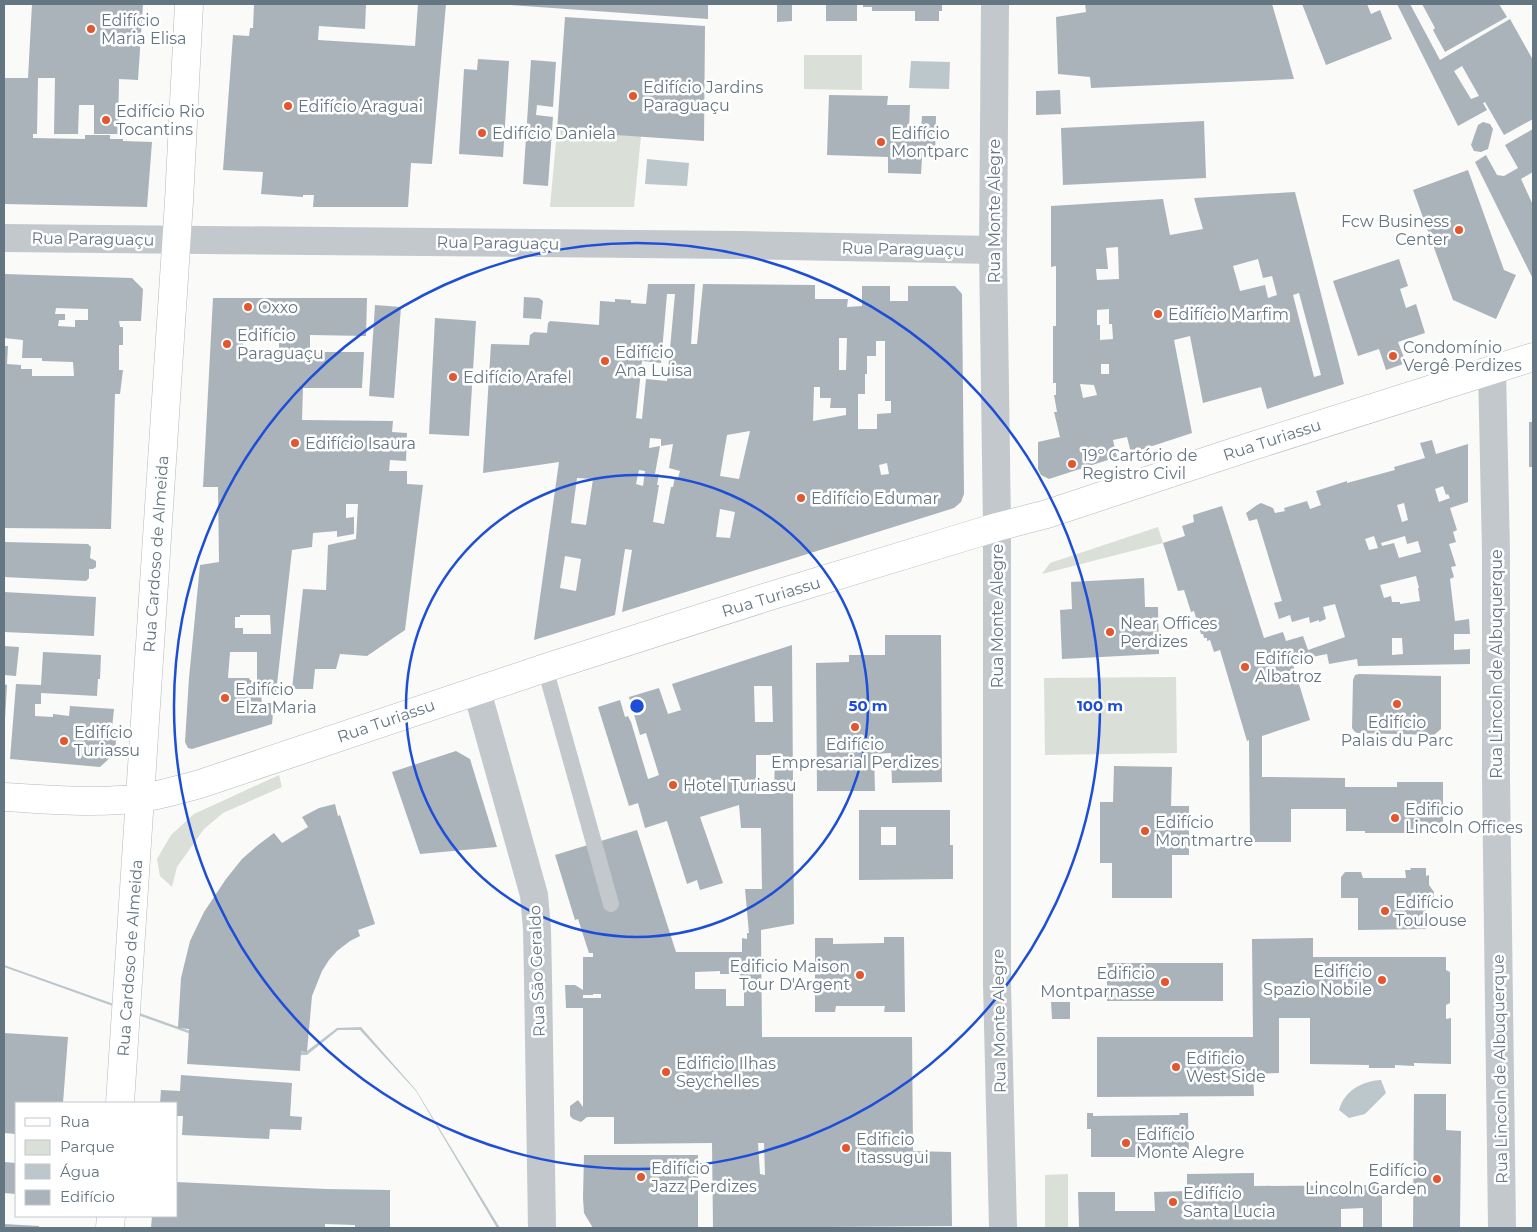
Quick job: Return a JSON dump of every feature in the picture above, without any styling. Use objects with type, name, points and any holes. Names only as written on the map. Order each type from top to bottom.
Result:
[{"type":"street","name":"Rua Cardoso de Almeida","points":[[120,1102],[189,4]]},
{"type":"street","name":"Rua Monte Alegre","points":[[995,4],[993,250],[997,527],[997,984],[1003,1228]]},
{"type":"street","name":"Rua Paraguaçu","points":[[4,238],[722,245],[993,250]]},
{"type":"street","name":"Rua Turiassu","points":[[4,797],[96,801],[140,798],[200,784],[545,668],[770,596],[997,527],[1047,514],[1252,446],[1533,357]]},
{"type":"street","name":"Rua Lincoln de Albuquerque","points":[[1492,370],[1496,552],[1496,780],[1502,1228]]},
{"type":"street","name":"Rua São Geraldo","points":[[477,690],[534,895],[537,929],[542,1228]]},
{"type":"lane","points":[[545,668],[611,904]]},
{"type":"green space","points":[[804,55],[862,55],[862,90],[804,89]]},
{"type":"green space","points":[[557,131],[641,136],[634,207],[550,207]]},
{"type":"green space","points":[[1158,527],[1163,543],[1042,574],[1050,563]]},
{"type":"green space","points":[[1176,677],[1177,753],[1045,755],[1044,678]]},
{"type":"green space","points":[[279,775],[282,787],[223,813],[204,829],[177,867],[172,887],[160,876],[157,859],[171,835],[194,814]]},
{"type":"green space","points":[[1068,1174],[1068,1228],[1045,1228],[1045,1175]]},
{"type":"water","points":[[911,61],[950,62],[949,89],[909,88]]},
{"type":"water","points":[[647,159],[689,163],[687,186],[645,184]]},
{"type":"water","points":[[4,965],[249,1054],[307,1051],[337,1028],[361,1027],[416,1090],[500,1228],[497,1228],[416,1091],[360,1030],[338,1030],[307,1055],[248,1056],[4,967]]},
{"type":"water","points":[[1381,1080],[1386,1093],[1365,1114],[1349,1118],[1339,1110],[1341,1103],[1349,1092],[1367,1082]]},
{"type":"building","points":[[32,4],[143,4],[138,80],[119,79],[118,134],[94,134],[94,105],[79,105],[78,134],[54,134],[55,78],[38,78],[37,134],[33,134],[33,138],[85,139],[85,135],[110,135],[110,139],[152,142],[147,207],[4,204],[4,78],[28,78]]},
{"type":"building","points":[[254,4],[366,4],[365,29],[319,26],[318,40],[415,46],[418,4],[446,4],[432,164],[411,163],[408,207],[313,207],[314,195],[303,195],[303,197],[261,194],[263,172],[223,170],[233,35],[249,36],[250,28],[253,28]]},
{"type":"building","points":[[708,4],[708,19],[510,5]]},
{"type":"building","points":[[777,4],[792,4],[792,21],[777,22]]},
{"type":"building","points":[[826,4],[857,4],[857,21],[826,21]]},
{"type":"building","points":[[863,4],[942,4],[942,11],[939,11],[939,21],[915,21],[915,11],[872,11],[872,7],[863,7]]},
{"type":"building","points":[[1085,4],[1272,4],[1294,79],[1091,88],[1090,77],[1058,74],[1056,17],[1086,12]]},
{"type":"building","points":[[1302,4],[1367,4],[1371,14],[1380,10],[1392,39],[1326,65]]},
{"type":"building","points":[[1397,4],[1410,4],[1440,60],[1510,19],[1533,60],[1533,119],[1504,135],[1485,102],[1483,103],[1487,110],[1458,126]],"holes":[[[1462,66],[1479,96],[1471,99],[1454,71]]]},
{"type":"building","points":[[1422,4],[1499,4],[1507,17],[1445,52]]},
{"type":"building","points":[[565,17],[705,26],[704,141],[557,131]]},
{"type":"building","points":[[478,59],[509,61],[503,157],[459,154],[464,69],[477,70]]},
{"type":"building","points":[[531,60],[556,62],[553,107],[537,105],[536,115],[553,117],[548,186],[523,184]]},
{"type":"building","points":[[1060,90],[1061,114],[1036,115],[1036,91]]},
{"type":"building","name":"Edifício Montparc","points":[[829,95],[888,96],[887,105],[910,105],[909,129],[921,130],[922,116],[936,116],[935,158],[922,158],[921,174],[888,173],[888,157],[827,155]]},
{"type":"building","points":[[1204,121],[1206,178],[1063,185],[1061,128]]},
{"type":"building","points":[[1483,122],[1490,124],[1493,129],[1488,149],[1481,152],[1474,151],[1471,145],[1478,125]]},
{"type":"building","points":[[1533,129],[1533,172],[1521,179],[1533,205],[1533,279],[1475,162],[1486,155],[1497,175],[1504,176],[1518,168],[1505,145]]},
{"type":"building","name":"Fcw Business Center","points":[[1468,170],[1504,270],[1516,275],[1496,319],[1453,300],[1413,190]]},
{"type":"building","points":[[1295,192],[1344,384],[1267,409],[1261,387],[1203,403],[1190,336],[1174,340],[1192,433],[1131,453],[1127,437],[1113,440],[1117,457],[1049,479],[1041,475],[1038,469],[1038,442],[1060,437],[1054,412],[1057,412],[1054,395],[1056,395],[1056,383],[1053,383],[1053,326],[1056,326],[1056,266],[1051,267],[1051,206],[1163,199],[1170,235],[1203,229],[1194,198]],"holes":[[[1118,247],[1119,279],[1097,280],[1096,269],[1108,269],[1106,248]],[[1258,259],[1263,278],[1272,276],[1277,295],[1268,298],[1265,285],[1240,291],[1233,266]],[[1299,293],[1321,375],[1314,377],[1293,295]],[[1109,309],[1109,324],[1112,324],[1113,339],[1100,340],[1100,325],[1097,325],[1097,310]],[[1101,364],[1109,364],[1109,374],[1101,374]],[[1080,384],[1094,385],[1097,395],[1083,398]]]},
{"type":"building","points":[[1399,259],[1408,286],[1400,289],[1406,308],[1416,304],[1425,333],[1398,342],[1406,363],[1386,370],[1379,349],[1358,356],[1333,281]]},
{"type":"building","points":[[4,274],[132,278],[143,289],[141,321],[119,321],[120,327],[123,327],[123,345],[119,345],[119,370],[123,370],[120,394],[115,394],[111,529],[4,528],[4,346],[8,346],[7,364],[21,365],[21,369],[32,369],[32,376],[74,376],[73,362],[42,361],[42,358],[22,358],[23,340],[4,338]],"holes":[[[56,308],[88,309],[88,320],[75,320],[75,327],[58,326],[59,320],[65,320],[65,314],[55,314]]]},
{"type":"building","points":[[648,284],[695,284],[691,344],[697,344],[703,284],[815,285],[815,299],[848,299],[847,307],[862,306],[862,286],[890,286],[890,301],[908,301],[908,286],[955,286],[962,294],[964,494],[961,502],[954,508],[622,612],[632,550],[625,549],[615,615],[534,640],[559,462],[483,473],[491,344],[529,345],[530,335],[534,332],[547,333],[550,321],[599,325],[600,301],[615,302],[615,299],[631,300],[631,303],[646,304]],"holes":[[[667,294],[675,294],[667,381],[646,379],[642,419],[636,418],[642,361],[661,363]],[[839,338],[847,338],[846,370],[839,370]],[[876,341],[885,341],[885,401],[891,401],[891,413],[877,414],[877,429],[858,429],[858,394],[865,394],[865,374],[867,374],[867,356],[876,356]],[[814,387],[820,387],[820,398],[831,398],[830,408],[846,408],[846,415],[813,421]],[[750,431],[739,479],[720,476],[727,435]],[[650,438],[661,439],[661,446],[673,444],[669,468],[680,471],[678,478],[675,477],[673,487],[671,487],[664,524],[653,522],[659,485],[657,485],[659,474],[655,474],[660,446],[649,448]],[[887,463],[889,474],[881,475],[879,465]],[[639,470],[645,471],[643,486],[636,484]],[[577,478],[593,479],[586,525],[571,523]],[[720,509],[735,512],[730,538],[716,537]],[[565,556],[581,559],[576,591],[560,588]]]},
{"type":"building","points":[[524,297],[539,298],[543,301],[541,319],[523,318]]},
{"type":"building","points":[[213,298],[367,298],[366,336],[310,335],[310,352],[364,352],[362,388],[303,388],[302,420],[393,421],[392,432],[407,433],[406,461],[390,460],[389,471],[407,471],[407,484],[423,485],[405,630],[367,656],[340,654],[336,669],[315,669],[313,689],[292,689],[303,589],[326,590],[328,545],[356,539],[358,504],[346,504],[346,518],[354,517],[354,534],[337,537],[337,531],[313,533],[312,547],[292,550],[276,693],[261,693],[262,703],[274,703],[272,724],[192,749],[188,748],[185,742],[200,565],[219,562],[218,487],[203,487]],"holes":[[[243,335],[279,335],[279,352],[243,352]],[[240,615],[270,615],[271,634],[243,634],[243,628],[235,628],[235,617],[240,617]],[[230,652],[257,652],[257,681],[250,680],[249,678],[228,678]]]},
{"type":"building","points":[[375,305],[401,307],[394,398],[369,396]]},
{"type":"building","name":"Edifício Arafel","points":[[435,318],[476,321],[469,436],[429,434]]},
{"type":"building","points":[[1529,422],[1533,422],[1533,467],[1529,467]]},
{"type":"building","points":[[1432,440],[1436,454],[1468,444],[1468,502],[1450,508],[1457,530],[1453,532],[1456,542],[1449,544],[1456,566],[1451,567],[1454,577],[1450,579],[1455,621],[1469,619],[1470,634],[1454,634],[1454,650],[1470,649],[1470,664],[1358,666],[1357,659],[1329,664],[1327,654],[1292,661],[1310,720],[1262,736],[1262,777],[1345,778],[1345,787],[1397,787],[1397,782],[1443,782],[1443,827],[1422,827],[1422,833],[1346,831],[1346,809],[1291,809],[1291,842],[1250,842],[1249,740],[1247,741],[1220,650],[1214,652],[1210,640],[1207,641],[1207,638],[1204,638],[1203,634],[1201,634],[1194,611],[1191,612],[1184,590],[1178,591],[1163,543],[1185,536],[1182,526],[1194,522],[1193,515],[1222,506],[1264,638],[1283,632],[1286,641],[1303,636],[1308,650],[1345,637],[1335,604],[1323,607],[1326,619],[1319,622],[1319,620],[1310,623],[1309,617],[1292,622],[1290,615],[1279,619],[1274,603],[1282,601],[1257,519],[1249,521],[1246,513],[1261,503],[1273,508],[1275,513],[1285,511],[1284,508],[1307,501],[1310,509],[1321,505],[1316,491],[1347,481],[1347,483],[1395,470],[1394,467],[1425,458],[1420,443]],"holes":[[[1443,486],[1446,495],[1448,494],[1450,498],[1439,502],[1435,489]],[[1404,503],[1408,520],[1402,522],[1397,505]],[[1374,536],[1378,548],[1369,550],[1365,539]],[[1405,536],[1407,544],[1418,541],[1421,552],[1399,558],[1394,543],[1382,546],[1381,543]],[[1416,576],[1420,601],[1400,604],[1400,602],[1392,602],[1391,596],[1384,598],[1380,585]],[[1392,638],[1402,638],[1403,654],[1392,655]]]},
{"type":"building","points":[[5,542],[88,544],[91,547],[90,558],[96,561],[96,567],[89,569],[89,578],[86,581],[4,577]]},
{"type":"building","name":"Near Offices Perdizes","points":[[1144,578],[1145,607],[1158,607],[1159,654],[1062,659],[1060,610],[1072,609],[1071,582]]},
{"type":"building","points":[[4,592],[96,597],[94,636],[4,632]]},
{"type":"building","points":[[885,635],[941,635],[942,782],[892,783],[891,753],[874,754],[875,791],[817,791],[816,663],[849,662],[849,655],[885,655]]},
{"type":"building","points":[[792,645],[794,924],[761,930],[762,1037],[912,1037],[913,1151],[951,1152],[952,1226],[713,1228],[712,1143],[614,1144],[614,1117],[587,1117],[581,1122],[570,1116],[570,1106],[578,1100],[583,1107],[583,1008],[566,1008],[565,985],[575,985],[583,990],[583,957],[593,957],[593,953],[589,953],[578,919],[575,920],[555,855],[637,830],[676,952],[742,952],[742,938],[747,939],[747,933],[749,933],[745,889],[762,889],[761,828],[741,828],[739,805],[700,817],[723,883],[700,890],[697,880],[687,884],[667,821],[645,828],[638,803],[629,806],[598,707],[620,700],[625,717],[628,716],[631,722],[648,779],[659,775],[646,733],[640,735],[629,697],[659,688],[668,714],[681,710],[672,684]],"holes":[[[754,686],[772,686],[773,722],[755,722]],[[756,755],[775,755],[774,794],[756,794]],[[720,971],[720,974],[739,974],[741,981],[744,981],[744,1006],[726,1006],[726,989],[695,989],[695,972]],[[601,994],[601,998],[583,998],[583,995]],[[758,1143],[764,1143],[765,1175],[760,1174]]]},
{"type":"building","points":[[4,646],[19,647],[16,676],[4,675]]},
{"type":"building","name":"Edifício Turiassu","points":[[43,652],[101,655],[97,696],[41,693],[41,704],[35,704],[35,716],[53,717],[53,714],[69,716],[70,706],[114,709],[112,728],[117,728],[115,753],[100,767],[10,759],[16,684],[41,685]]},
{"type":"building","name":"Edifício Palais du Parc","points":[[1355,675],[1441,676],[1441,729],[1434,735],[1357,733],[1354,731],[1352,728],[1353,680]]},
{"type":"building","points":[[4,684],[7,685],[5,719],[4,719]]},
{"type":"building","points":[[456,751],[470,759],[497,847],[420,854],[392,772]]},
{"type":"building","name":"Edifício Montmartre","points":[[1114,766],[1172,767],[1171,806],[1189,806],[1189,855],[1172,855],[1172,898],[1112,898],[1112,863],[1100,863],[1100,802],[1113,802]]},
{"type":"building","points":[[335,804],[375,924],[358,930],[360,936],[337,951],[322,971],[312,996],[307,1052],[301,1051],[300,1071],[187,1064],[189,1029],[178,1028],[181,978],[190,941],[204,912],[242,859],[258,845],[274,833],[282,843],[308,827],[302,817],[319,808]]},
{"type":"building","points":[[859,810],[950,810],[950,845],[953,845],[953,879],[859,880]],"holes":[[[881,827],[896,827],[896,845],[881,845]]]},
{"type":"building","name":"Edifício Toulouse","points":[[1410,868],[1426,868],[1426,876],[1429,875],[1429,885],[1434,892],[1432,909],[1426,909],[1426,929],[1358,930],[1358,898],[1341,898],[1341,877],[1345,872],[1361,872],[1363,878],[1406,878],[1405,870],[1411,870]]},
{"type":"building","name":"Edificio Maison Tour D'Argent","points":[[884,937],[904,937],[905,1012],[884,1012],[885,1006],[836,1006],[835,1012],[815,1012],[815,938],[833,938],[833,944],[884,943]]},
{"type":"building","points":[[1313,938],[1313,957],[1446,957],[1446,970],[1450,972],[1450,1003],[1446,1005],[1446,1019],[1451,1018],[1451,1064],[1414,1063],[1414,1066],[1395,1065],[1395,1068],[1369,1068],[1369,1065],[1310,1064],[1310,1018],[1279,1018],[1279,1073],[1253,1074],[1254,1096],[1097,1097],[1097,1037],[1253,1037],[1252,939]]},
{"type":"building","name":"Edificio Montparnasse","points":[[1107,963],[1223,963],[1223,1001],[1107,1001]]},
{"type":"building","points":[[1051,1002],[1070,1002],[1070,1019],[1052,1019]]},
{"type":"building","points":[[4,1033],[68,1037],[63,1102],[15,1102],[15,1134],[4,1133]]},
{"type":"building","points":[[181,1075],[292,1083],[290,1116],[302,1117],[301,1130],[270,1129],[269,1139],[182,1135],[183,1116],[178,1116],[178,1102],[160,1102],[161,1090],[180,1091]]},
{"type":"building","name":"Edifício Lincoln Garden","points":[[1414,1094],[1446,1094],[1446,1130],[1461,1131],[1460,1228],[1413,1228]]},
{"type":"building","name":"Edifício Monte Alegre","points":[[1087,1113],[1093,1113],[1093,1116],[1180,1115],[1179,1113],[1188,1113],[1189,1157],[1091,1157],[1091,1129],[1087,1129]]},
{"type":"building","name":"Edifício Jazz Perdizes","points":[[584,1155],[698,1155],[698,1228],[593,1228],[584,1213]]},
{"type":"building","points":[[4,1162],[15,1163],[15,1194],[4,1193]]},
{"type":"building","points":[[1254,1173],[1254,1186],[1382,1185],[1382,1228],[1363,1228],[1363,1208],[1341,1209],[1341,1228],[1079,1228],[1078,1192],[1115,1192],[1115,1211],[1155,1211],[1154,1192],[1187,1191],[1187,1174]]},
{"type":"building","points":[[178,1182],[390,1190],[390,1228],[355,1228],[355,1225],[325,1224],[325,1228],[151,1228],[152,1217],[178,1217]]},
{"type":"building","points":[[4,1224],[39,1226],[39,1228],[4,1228]]},
{"type":"place","name":"Edifício Maria Elisa","points":[[91,29]]},
{"type":"place","name":"Edifício Jardins Paraguaçu","points":[[633,96]]},
{"type":"place","name":"Edifício Araguai","points":[[288,106]]},
{"type":"place","name":"Edifício Rio Tocantins","points":[[106,120]]},
{"type":"place","name":"Edifício Daniela","points":[[482,133]]},
{"type":"place","name":"Edifício Montparc","points":[[881,142]]},
{"type":"place","name":"Fcw Business Center","points":[[1459,230]]},
{"type":"place","name":"Oxxo","points":[[248,307]]},
{"type":"place","name":"Edifício Marfim","points":[[1158,314]]},
{"type":"place","name":"Edifício Paraguaçu","points":[[227,344]]},
{"type":"place","name":"Condomínio Vergê Perdizes","points":[[1393,356]]},
{"type":"place","name":"Edifício Ana Luisa","points":[[605,361]]},
{"type":"place","name":"Edifício Arafel","points":[[453,377]]},
{"type":"place","name":"Edifício Isaura","points":[[295,443]]},
{"type":"place","name":"19º Cartório de Registro Civil","points":[[1072,464]]},
{"type":"place","name":"Edifício Edumar","points":[[801,498]]},
{"type":"place","name":"Near Offices Perdizes","points":[[1110,632]]},
{"type":"place","name":"Edifício Albatroz","points":[[1245,667]]},
{"type":"place","name":"Edifício Elza Maria","points":[[225,698]]},
{"type":"place","name":"Edifício Palais du Parc","points":[[1397,704]]},
{"type":"place","name":"Edifício Empresarial Perdizes","points":[[855,727]]},
{"type":"place","name":"Edifício Turiassu","points":[[64,741]]},
{"type":"place","name":"Hotel Turiassu","points":[[673,785]]},
{"type":"place","name":"Edificio Lincoln Offices","points":[[1395,818]]},
{"type":"place","name":"Edifício Montmartre","points":[[1145,831]]},
{"type":"place","name":"Edifício Toulouse","points":[[1385,911]]},
{"type":"place","name":"Edificio Maison Tour D'Argent","points":[[860,975]]},
{"type":"place","name":"Edifício Spazio Nobile","points":[[1382,980]]},
{"type":"place","name":"Edificio Montparnasse","points":[[1165,982]]},
{"type":"place","name":"Edificio West Side","points":[[1176,1067]]},
{"type":"place","name":"Edificio Ilhas Seychelles","points":[[666,1072]]},
{"type":"place","name":"Edifício Monte Alegre","points":[[1126,1143]]},
{"type":"place","name":"Edificio Itassugui","points":[[846,1148]]},
{"type":"place","name":"Edifício Jazz Perdizes","points":[[641,1177]]},
{"type":"place","name":"Edifício Lincoln Garden","points":[[1437,1179]]},
{"type":"place","name":"Edifício Santa Lucia","points":[[1173,1202]]}]
